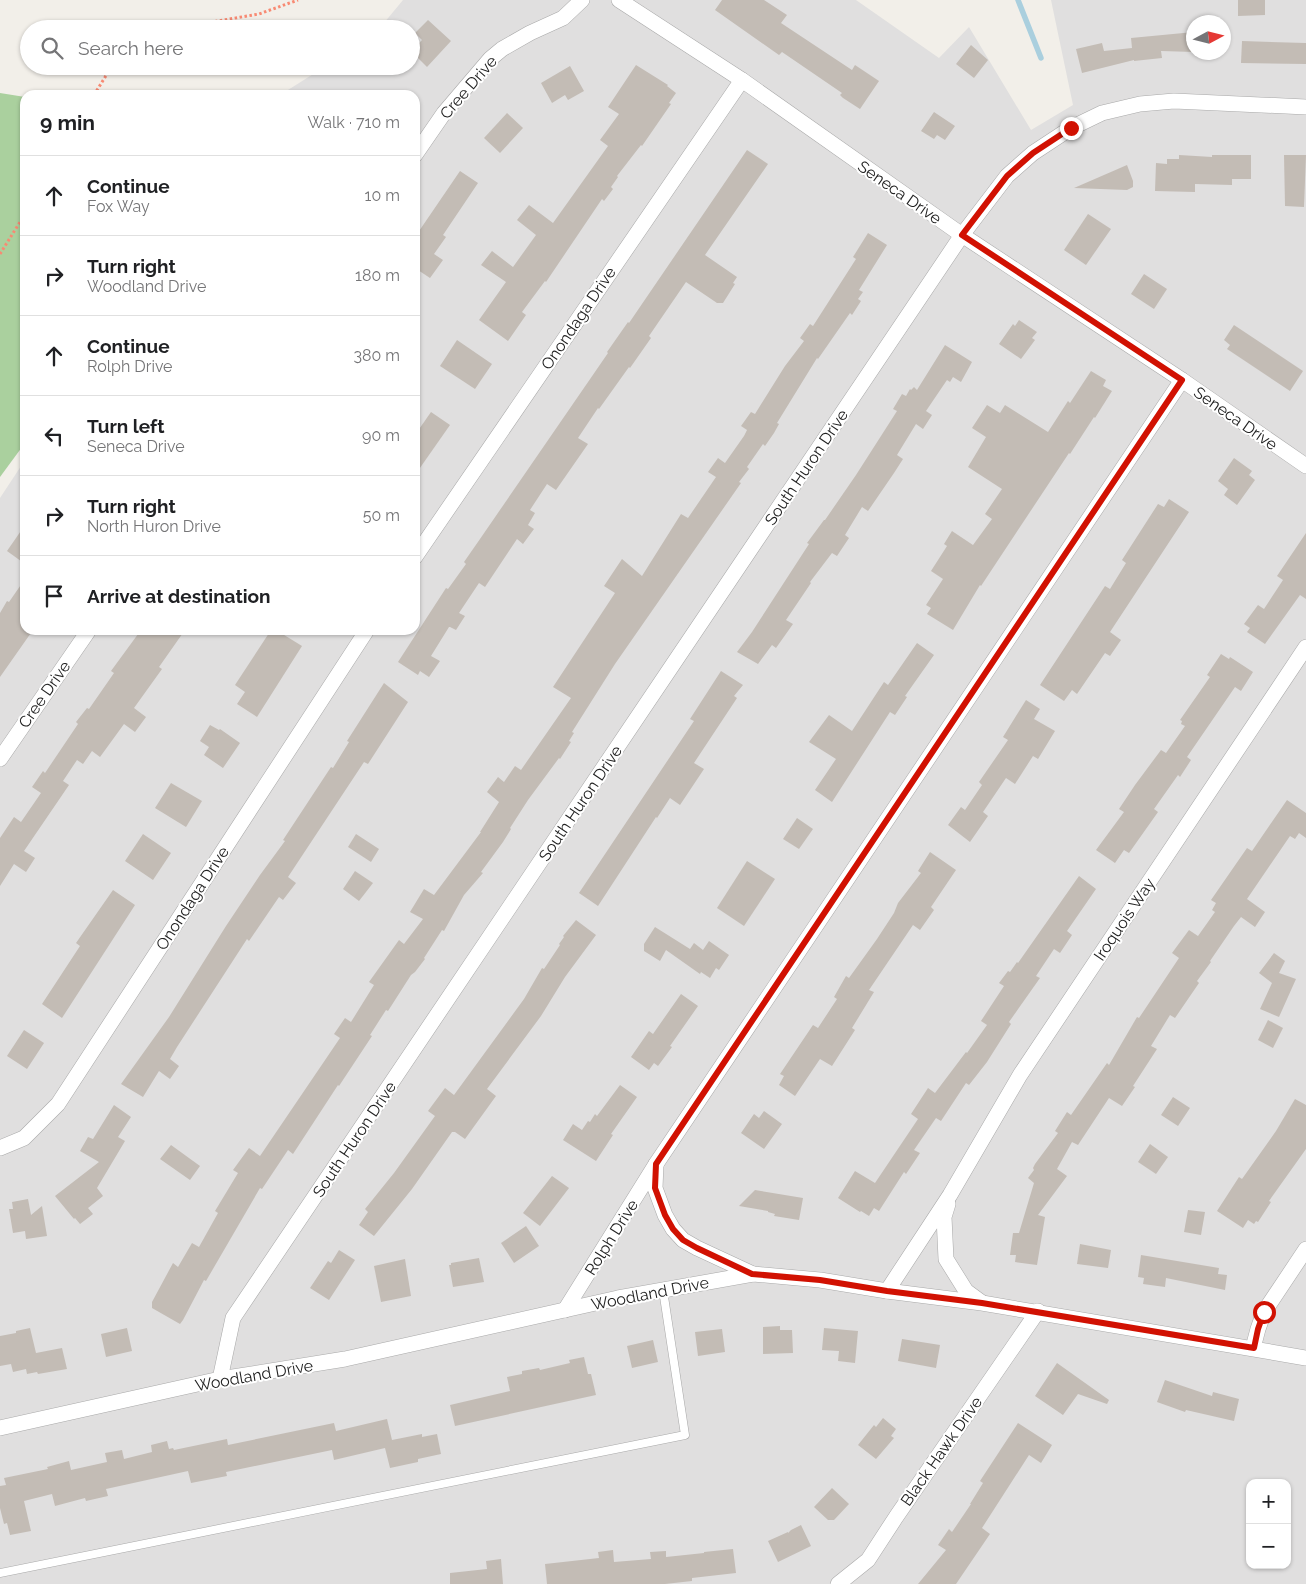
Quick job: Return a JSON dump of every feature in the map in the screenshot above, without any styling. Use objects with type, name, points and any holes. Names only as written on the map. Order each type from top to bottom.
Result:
[{"type":"street","name":"Cree Drive","points":[[420,148],[444,112],[490,59],[509,45],[563,18],[582,0]]},
{"type":"street","name":"Seneca Drive","points":[[619,0],[742,80],[962,235],[1182,380],[1306,466]]},
{"type":"street","name":"Onondaga Drive","points":[[420,550],[742,80]]},
{"type":"street","name":"South Huron Drive","points":[[220,1379],[233,1318],[962,235],[1007,176],[1033,153],[1071,128],[1102,113],[1140,104],[1174,101],[1306,107]]},
{"type":"street","name":"Rolph Drive","points":[[566,1310],[656,1164],[1182,380]]},
{"type":"street","name":"Cree Drive","points":[[0,759],[85,635]]},
{"type":"street","name":"Onondaga Drive","points":[[0,1148],[24,1138],[58,1104],[364,635]]},
{"type":"street","name":"Iroquois Way","points":[[887,1291],[950,1195],[1025,1068],[1306,647]]},
{"type":"street","name":"Rolph Drive","points":[[656,1164],[655,1188],[665,1215],[673,1229],[683,1240],[697,1248],[752,1274]]},
{"type":"street","name":"Iroquois Way","points":[[950,1195],[944,1217],[946,1259],[966,1291],[982,1303]]},
{"type":"street","points":[[1254,1348],[1264,1312],[1306,1249]]},
{"type":"street","name":"Woodland Drive","points":[[0,1428],[220,1379],[345,1359],[566,1310],[752,1274],[820,1280],[1038,1311],[1306,1358]]},
{"type":"street","name":"Black Hawk Drive","points":[[838,1584],[868,1560],[1038,1311]]},
{"type":"lane","points":[[0,1573],[685,1435],[663,1290]]},
{"type":"path","points":[[224,20],[259,14],[298,0]]},
{"type":"path","points":[[97,90],[106,75]]},
{"type":"path","points":[[0,254],[20,222]]},
{"type":"shaded area","points":[[403,0],[856,0],[939,58],[969,27],[1031,130],[1073,105],[1051,0],[1306,0],[1306,1584],[0,1584],[0,498],[20,468],[20,635],[420,635],[420,90],[288,90],[312,75],[420,75],[420,20],[386,20]]},
{"type":"green space","points":[[0,93],[20,96],[20,450],[0,477]]},
{"type":"building","points":[[722,0],[764,0],[787,15],[781,23],[852,70],[855,65],[879,81],[860,109],[843,98],[840,95],[842,93],[782,52],[779,55],[715,10]]},
{"type":"building","points":[[1238,0],[1265,0],[1265,15],[1238,16]]},
{"type":"building","points":[[428,20],[451,41],[427,67],[420,60],[420,42],[422,40],[420,38],[420,28]]},
{"type":"building","points":[[1186,33],[1186,52],[1161,51],[1162,58],[1134,60],[1082,73],[1076,49],[1102,43],[1104,51],[1132,48],[1131,38]]},
{"type":"building","points":[[1242,41],[1306,43],[1306,64],[1241,63]]},
{"type":"building","points":[[971,45],[988,60],[974,78],[956,64]]},
{"type":"building","points":[[636,65],[668,85],[676,93],[669,103],[671,104],[642,146],[617,176],[611,187],[613,189],[604,201],[602,199],[546,282],[522,312],[526,315],[508,341],[479,320],[506,282],[481,265],[492,251],[513,267],[536,235],[517,220],[529,205],[553,223],[608,146],[600,140],[619,114],[608,107]]},
{"type":"building","points":[[570,66],[584,91],[568,100],[565,95],[552,103],[541,83]]},
{"type":"building","points":[[934,112],[955,126],[945,140],[937,135],[934,139],[921,131]]},
{"type":"building","points":[[507,113],[523,128],[500,153],[484,138]]},
{"type":"building","points":[[747,150],[768,164],[705,255],[737,277],[733,283],[735,284],[723,303],[717,303],[686,282],[649,336],[651,338],[598,408],[578,438],[588,444],[556,490],[547,484],[530,510],[535,513],[528,525],[534,529],[523,544],[517,539],[485,587],[479,583],[459,613],[465,616],[456,630],[449,627],[431,656],[440,661],[429,677],[420,671],[418,675],[398,662],[416,635],[420,635],[420,628],[446,588],[448,589],[466,564],[464,562],[607,352],[629,323]]},
{"type":"building","points":[[1179,155],[1212,157],[1212,155],[1251,155],[1251,179],[1232,179],[1232,185],[1195,184],[1195,192],[1155,191],[1156,163],[1167,164],[1167,159],[1179,159]]},
{"type":"building","points":[[1284,155],[1306,155],[1304,207],[1285,206]]},
{"type":"building","points":[[1127,165],[1133,181],[1133,187],[1127,190],[1074,188]]},
{"type":"building","points":[[460,171],[478,183],[443,235],[446,237],[434,254],[443,260],[430,278],[420,271],[420,230]]},
{"type":"building","points":[[1088,214],[1111,229],[1086,265],[1064,250]]},
{"type":"building","points":[[868,233],[887,245],[859,290],[863,292],[858,299],[861,301],[817,358],[777,423],[779,424],[774,433],[765,446],[763,444],[747,467],[749,469],[739,482],[741,483],[615,664],[572,732],[574,733],[569,741],[571,742],[560,759],[528,800],[503,842],[481,872],[483,873],[464,895],[444,931],[442,930],[425,959],[411,975],[388,1011],[386,1010],[370,1035],[372,1036],[293,1154],[288,1150],[262,1189],[260,1188],[206,1281],[204,1280],[183,1320],[180,1324],[152,1308],[152,1302],[173,1263],[178,1267],[192,1243],[199,1247],[218,1213],[215,1211],[238,1173],[233,1170],[249,1148],[260,1156],[340,1038],[334,1034],[345,1018],[351,1022],[374,985],[369,982],[399,940],[404,944],[423,919],[410,912],[424,889],[434,895],[481,832],[499,802],[487,792],[498,777],[504,782],[515,766],[521,770],[571,698],[553,687],[615,593],[604,586],[622,559],[642,576],[681,514],[688,518],[716,477],[708,472],[718,458],[725,463],[744,436],[747,430],[741,426],[751,412],[755,414],[785,366],[804,341],[800,338],[810,324],[813,326],[856,259],[853,257]]},
{"type":"building","points":[[1144,274],[1167,289],[1154,309],[1131,294]]},
{"type":"building","points":[[1019,320],[1037,332],[1032,338],[1035,340],[1021,359],[999,344],[1013,324],[1015,326]]},
{"type":"building","points":[[1234,325],[1303,371],[1290,391],[1227,349],[1230,345],[1224,340]]},
{"type":"building","points":[[457,340],[492,364],[475,389],[440,366]]},
{"type":"building","points":[[945,345],[972,362],[961,382],[953,377],[950,382],[947,380],[926,411],[932,415],[923,429],[916,424],[897,455],[903,459],[868,511],[862,507],[845,535],[849,538],[837,556],[832,553],[810,582],[786,620],[793,624],[776,648],[772,645],[758,664],[737,652],[809,544],[807,543],[856,475],[897,411],[893,409],[902,394],[906,396],[910,389],[914,387],[917,390]]},
{"type":"building","points":[[1091,371],[1106,380],[1103,386],[1112,391],[980,585],[953,630],[927,614],[931,608],[926,605],[943,579],[931,571],[947,546],[944,544],[952,531],[973,545],[992,519],[985,514],[1002,489],[968,467],[986,437],[972,428],[987,405],[1000,413],[1005,405],[1048,432],[1068,401],[1070,403]]},
{"type":"building","points":[[431,412],[450,425],[420,468],[420,428]]},
{"type":"building","points":[[1234,458],[1252,471],[1249,475],[1255,480],[1237,505],[1224,495],[1228,489],[1218,481]]},
{"type":"building","points":[[1169,499],[1189,512],[1110,632],[1121,640],[1110,656],[1105,653],[1077,694],[1072,690],[1064,701],[1040,685],[1105,586],[1110,589],[1126,563],[1122,560],[1158,504],[1164,507]]},
{"type":"building","points":[[20,532],[20,560],[7,551]]},
{"type":"building","points":[[1306,533],[1306,599],[1300,595],[1265,644],[1247,632],[1250,628],[1244,624],[1258,605],[1264,609],[1283,580],[1277,576]]},
{"type":"building","points":[[20,586],[20,635],[29,635],[0,677],[0,613],[7,601],[9,602]]},
{"type":"building","points":[[137,635],[181,635],[159,667],[162,669],[134,708],[146,717],[135,732],[124,724],[100,757],[92,751],[83,764],[77,760],[63,781],[69,785],[24,851],[35,858],[26,872],[14,864],[0,886],[0,838],[14,817],[21,822],[41,793],[32,787],[43,771],[45,773],[78,724],[76,722],[87,708],[89,709],[114,673],[111,671]]},
{"type":"building","points":[[268,635],[284,635],[302,646],[257,717],[237,704],[245,692],[235,685]]},
{"type":"building","points":[[917,643],[934,655],[905,696],[907,697],[895,715],[890,712],[832,802],[815,790],[836,759],[809,742],[829,715],[852,731],[884,682],[888,685]]},
{"type":"building","points":[[1221,654],[1229,659],[1230,657],[1253,672],[1241,691],[1235,687],[1187,757],[1191,760],[1180,777],[1178,775],[1154,809],[1158,812],[1129,853],[1124,850],[1115,863],[1096,850],[1124,812],[1119,809],[1135,785],[1161,750],[1166,753],[1185,726],[1181,724],[1182,721],[1180,720],[1210,677],[1207,675]]},
{"type":"building","points":[[721,671],[743,685],[734,696],[737,698],[694,763],[704,769],[680,805],[670,798],[598,906],[579,893],[694,721],[690,719]]},
{"type":"building","points":[[384,683],[408,702],[368,764],[364,762],[288,877],[296,883],[283,900],[279,897],[249,941],[247,939],[177,1047],[170,1059],[179,1066],[170,1079],[159,1071],[143,1097],[121,1084],[169,1017],[226,926],[285,841],[283,840],[331,767],[333,768],[349,742],[347,741]]},
{"type":"building","points":[[1026,700],[1040,709],[1034,719],[1055,731],[1038,759],[1033,756],[1015,784],[1006,778],[983,812],[988,816],[970,842],[948,825],[961,807],[965,810],[982,785],[979,782],[1008,740],[1003,737]]},
{"type":"building","points":[[210,725],[220,729],[240,743],[223,768],[204,755],[209,747],[200,741]]},
{"type":"building","points":[[171,783],[202,801],[186,827],[155,808]]},
{"type":"building","points":[[1287,800],[1306,813],[1306,838],[1299,833],[1295,839],[1290,836],[1247,899],[1265,912],[1255,927],[1241,917],[1210,961],[1197,981],[1199,983],[1175,1018],[1170,1015],[1151,1046],[1157,1049],[1122,1106],[1109,1098],[1078,1145],[1072,1142],[1057,1169],[1067,1176],[1038,1215],[1045,1217],[1037,1265],[1015,1262],[1016,1255],[1010,1255],[1013,1233],[1019,1233],[1034,1183],[1028,1178],[1034,1170],[1035,1164],[1058,1133],[1055,1131],[1067,1112],[1071,1115],[1107,1063],[1109,1065],[1137,1017],[1139,1018],[1179,958],[1172,953],[1189,930],[1198,936],[1215,912],[1212,910],[1216,903],[1211,900],[1247,848],[1252,851]]},
{"type":"building","points":[[797,818],[813,829],[799,849],[783,839]]},
{"type":"building","points":[[143,834],[171,853],[153,880],[125,861]]},
{"type":"building","points":[[356,834],[379,849],[371,862],[348,847]]},
{"type":"building","points":[[930,852],[956,870],[931,907],[934,910],[920,930],[913,925],[869,990],[874,992],[852,1028],[855,1030],[832,1066],[820,1059],[795,1096],[779,1085],[784,1076],[780,1074],[813,1025],[818,1028],[837,999],[834,997],[846,976],[849,978],[877,939],[894,913],[898,903],[921,873],[918,871]]},
{"type":"building","points":[[747,861],[775,879],[744,926],[717,908]]},
{"type":"building","points":[[355,871],[373,883],[359,901],[343,889]]},
{"type":"building","points":[[1079,876],[1096,889],[1067,931],[1072,935],[1060,953],[1054,949],[1036,976],[1040,978],[1009,1022],[1011,1024],[987,1062],[969,1085],[966,1083],[941,1121],[936,1118],[914,1150],[920,1153],[906,1174],[904,1172],[879,1211],[874,1208],[869,1216],[838,1198],[855,1171],[875,1183],[918,1119],[911,1114],[928,1088],[935,1093],[987,1025],[981,1021],[1004,986],[999,983],[1008,971],[1010,972],[1018,963]]},
{"type":"building","points":[[113,890],[135,905],[62,1018],[42,1004],[80,946],[76,943]]},
{"type":"building","points":[[576,920],[596,935],[565,977],[541,1016],[487,1089],[496,1096],[465,1139],[452,1132],[412,1189],[374,1236],[359,1225],[368,1212],[365,1209],[394,1173],[435,1116],[428,1111],[445,1088],[454,1095],[524,999],[542,968],[544,969],[560,945],[563,936]]},
{"type":"building","points":[[655,927],[690,949],[694,943],[703,950],[709,941],[729,955],[719,970],[716,968],[710,978],[701,972],[700,974],[666,950],[660,961],[644,951],[644,944]]},
{"type":"building","points":[[1274,953],[1285,961],[1279,973],[1296,979],[1279,1017],[1260,1009],[1272,983],[1259,973]]},
{"type":"building","points":[[681,994],[698,1006],[658,1066],[654,1063],[649,1070],[631,1057],[649,1031],[653,1034]]},
{"type":"building","points":[[1268,1020],[1283,1028],[1273,1048],[1258,1040]]},
{"type":"building","points":[[24,1030],[44,1043],[27,1069],[7,1056]]},
{"type":"building","points":[[620,1085],[637,1097],[611,1134],[613,1135],[596,1161],[563,1140],[573,1124],[582,1130],[595,1114],[597,1116]]},
{"type":"building","points":[[1173,1097],[1190,1108],[1178,1126],[1161,1115]]},
{"type":"building","points":[[1295,1099],[1306,1105],[1306,1149],[1269,1201],[1271,1202],[1258,1222],[1256,1221],[1254,1224],[1248,1220],[1243,1228],[1217,1211],[1239,1177],[1242,1179],[1276,1131]]},
{"type":"building","points":[[114,1105],[131,1117],[118,1137],[125,1141],[97,1188],[103,1196],[88,1208],[93,1214],[80,1224],[55,1196],[99,1162],[80,1151],[88,1137],[93,1139]]},
{"type":"building","points":[[764,1111],[782,1124],[764,1149],[741,1133],[754,1114],[759,1118]]},
{"type":"building","points":[[1150,1144],[1168,1157],[1156,1174],[1138,1162]]},
{"type":"building","points":[[171,1145],[200,1166],[190,1180],[160,1159]]},
{"type":"building","points":[[552,1176],[569,1188],[540,1226],[523,1213]]},
{"type":"building","points":[[755,1190],[803,1198],[799,1220],[774,1216],[775,1214],[768,1211],[739,1206]]},
{"type":"building","points":[[28,1199],[31,1215],[42,1206],[47,1236],[26,1239],[25,1231],[13,1233],[9,1209],[13,1209],[12,1202]]},
{"type":"building","points":[[1188,1210],[1205,1212],[1201,1235],[1184,1232]]},
{"type":"building","points":[[526,1226],[539,1246],[514,1263],[501,1243]]},
{"type":"building","points":[[1080,1244],[1111,1250],[1108,1268],[1077,1264]]},
{"type":"building","points":[[339,1250],[355,1260],[329,1300],[310,1288],[328,1261],[331,1263]]},
{"type":"building","points":[[1141,1255],[1219,1268],[1218,1274],[1227,1275],[1225,1290],[1166,1278],[1165,1287],[1143,1284],[1144,1278],[1138,1277]]},
{"type":"building","points":[[479,1258],[484,1282],[453,1287],[449,1265]]},
{"type":"building","points":[[405,1259],[411,1296],[381,1302],[374,1266]]},
{"type":"building","points":[[780,1326],[780,1330],[792,1330],[793,1353],[763,1354],[763,1327]]},
{"type":"building","points":[[30,1328],[36,1353],[62,1348],[67,1369],[27,1374],[26,1369],[13,1372],[11,1364],[0,1366],[0,1336]]},
{"type":"building","points":[[127,1328],[132,1351],[106,1357],[101,1334]]},
{"type":"building","points":[[824,1328],[858,1331],[855,1363],[838,1361],[839,1351],[822,1350]]},
{"type":"building","points":[[722,1329],[725,1352],[698,1356],[695,1332]]},
{"type":"building","points":[[902,1339],[940,1345],[936,1368],[898,1361]]},
{"type":"building","points":[[653,1340],[658,1362],[632,1368],[627,1346]]},
{"type":"building","points":[[584,1357],[588,1374],[591,1374],[596,1395],[455,1426],[450,1405],[510,1391],[507,1377],[522,1374],[522,1371],[539,1368],[540,1370],[570,1363],[569,1360]]},
{"type":"building","points":[[1057,1363],[1109,1400],[1107,1404],[1078,1394],[1063,1415],[1035,1396]]},
{"type":"building","points":[[1165,1380],[1212,1396],[1213,1392],[1239,1399],[1234,1421],[1186,1410],[1185,1412],[1157,1402]]},
{"type":"building","points":[[883,1418],[896,1429],[891,1436],[894,1438],[876,1459],[858,1445],[874,1425],[876,1427]]},
{"type":"building","points":[[387,1419],[392,1440],[422,1434],[422,1437],[437,1434],[441,1454],[418,1459],[418,1462],[390,1468],[385,1448],[334,1460],[332,1450],[226,1472],[227,1476],[191,1483],[188,1471],[106,1489],[108,1496],[86,1501],[85,1498],[55,1506],[52,1494],[24,1501],[31,1531],[10,1535],[7,1523],[4,1524],[0,1508],[0,1486],[6,1485],[4,1478],[48,1469],[47,1467],[69,1461],[71,1470],[107,1462],[105,1453],[122,1450],[124,1459],[152,1452],[151,1445],[167,1441],[169,1449],[173,1448],[174,1450],[227,1439],[228,1445],[334,1423],[336,1431]]},
{"type":"building","points":[[1018,1423],[1052,1445],[1041,1463],[1029,1455],[982,1528],[990,1534],[956,1584],[918,1584],[946,1550],[938,1545],[949,1529],[952,1532],[971,1504],[983,1483],[980,1481]]},
{"type":"building","points":[[832,1488],[849,1504],[834,1520],[828,1520],[814,1507]]},
{"type":"building","points":[[801,1525],[811,1546],[778,1562],[768,1541],[788,1533]]},
{"type":"building","points":[[733,1549],[736,1573],[692,1578],[692,1581],[665,1584],[547,1584],[545,1564],[599,1558],[598,1552],[613,1550],[614,1562],[651,1559],[650,1552],[666,1551],[666,1557]]},
{"type":"building","points":[[501,1559],[503,1584],[450,1584],[450,1573],[487,1569],[486,1561]]},
{"type":"waterway","points":[[1018,0],[1041,58]]},
{"type":"route","points":[[1071,128],[1033,153],[1007,176],[962,235],[1182,380],[656,1164],[655,1188],[665,1215],[673,1229],[683,1240],[752,1274],[820,1280],[1038,1311],[1254,1348],[1264,1312]]}]
